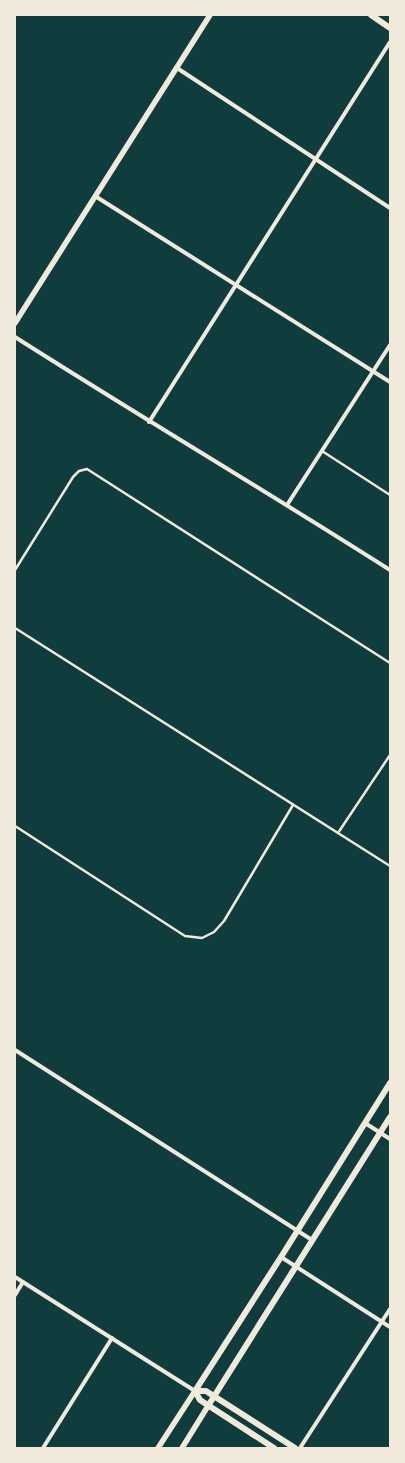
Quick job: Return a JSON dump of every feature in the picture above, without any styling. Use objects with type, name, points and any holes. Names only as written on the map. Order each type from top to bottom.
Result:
[{"type":"main road","points":[[371,15],[390,28]]},
{"type":"main road","points":[[195,1391],[390,1083]]},
{"type":"main road","points":[[208,1406],[390,1117]]},
{"type":"main road","points":[[195,1391],[206,1391],[295,1448]]},
{"type":"main road","points":[[195,1391],[200,1400],[208,1406],[274,1448]]},
{"type":"street","points":[[15,323],[210,15]]},
{"type":"street","points":[[150,422],[390,42]]},
{"type":"street","points":[[177,68],[390,208]]},
{"type":"street","points":[[95,196],[390,382]]},
{"type":"street","points":[[15,337],[390,570]]},
{"type":"street","points":[[287,505],[390,345]]},
{"type":"street","points":[[15,1050],[312,1240]]},
{"type":"street","points":[[365,1123],[390,1139]]},
{"type":"street","points":[[281,1257],[390,1327]]},
{"type":"street","points":[[15,1277],[195,1391],[158,1448]]},
{"type":"street","points":[[15,1295],[23,1282]]},
{"type":"street","points":[[300,1448],[390,1309]]},
{"type":"street","points":[[43,1448],[112,1338]]},
{"type":"street","points":[[182,1448],[208,1406]]},
{"type":"lane","points":[[322,451],[390,495]]},
{"type":"lane","points":[[15,570],[73,477],[79,471],[87,469],[390,663]]},
{"type":"lane","points":[[15,628],[390,866]]},
{"type":"lane","points":[[338,833],[390,755]]},
{"type":"lane","points":[[15,826],[185,936],[202,938],[214,932],[224,921],[294,805]]}]
